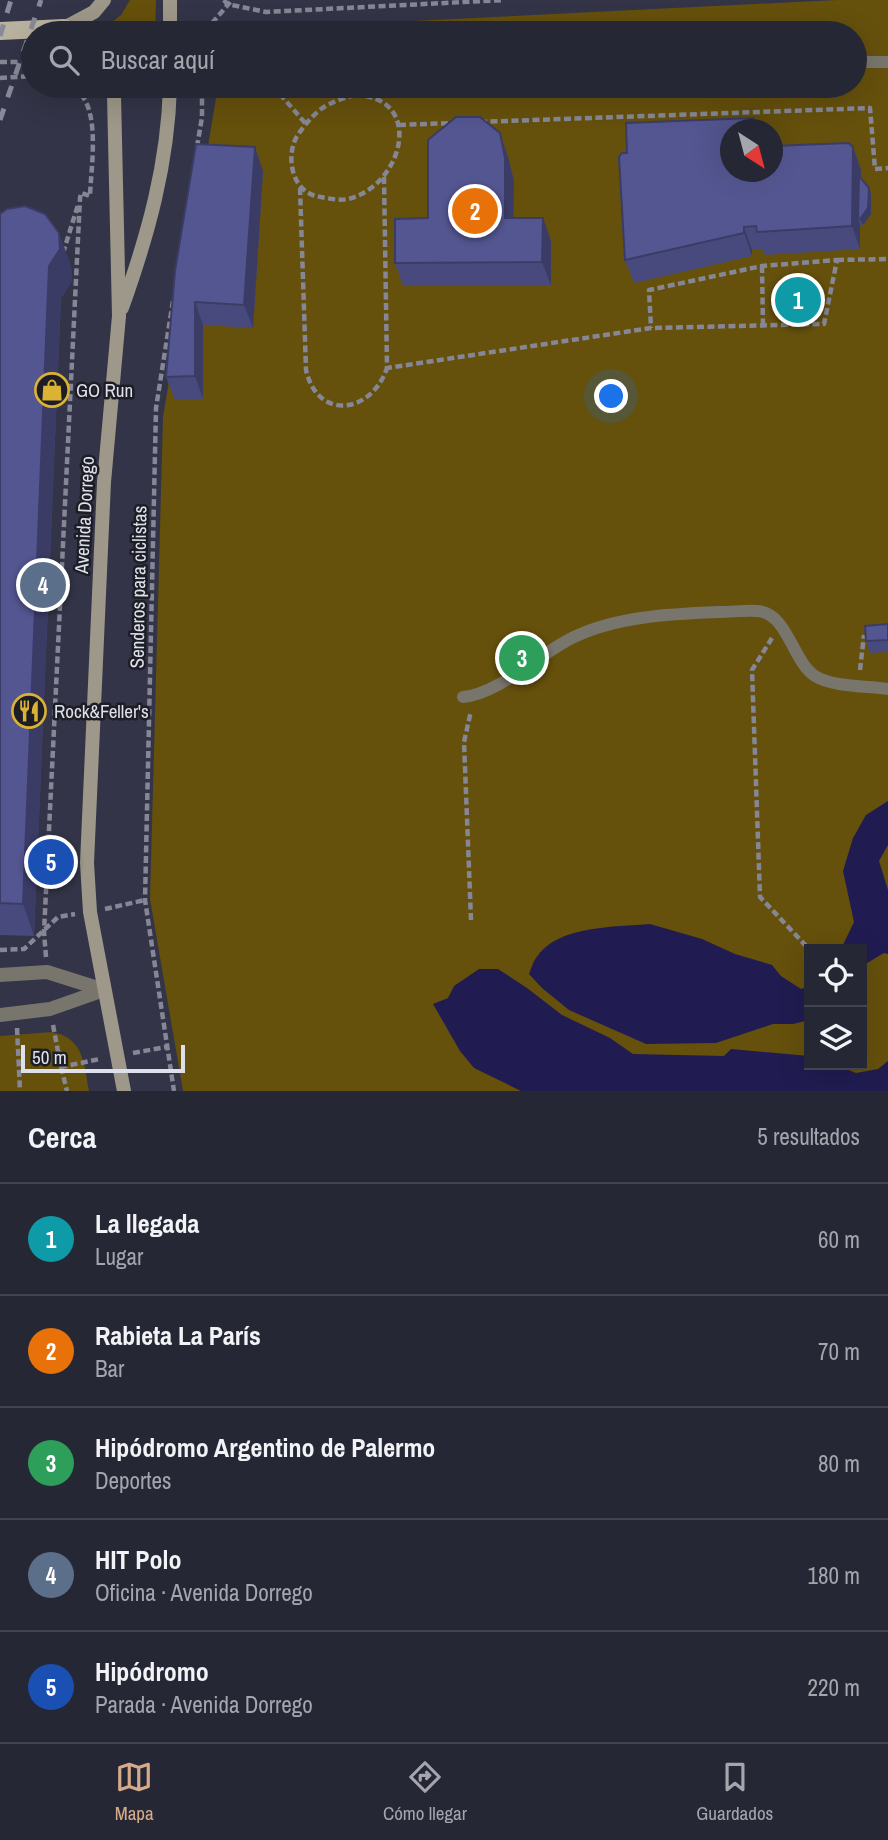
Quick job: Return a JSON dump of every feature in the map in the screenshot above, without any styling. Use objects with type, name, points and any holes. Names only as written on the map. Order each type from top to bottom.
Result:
[{"type":"main road","points":[[82,21],[104,0]]},
{"type":"main road","points":[[170,0],[170,21]]},
{"type":"main road","points":[[0,31],[21,31]]},
{"type":"main road","name":"Avenida Dorrego","points":[[114,98],[119,316],[103,496],[87,863],[90,912],[124,1091]]},
{"type":"main road","name":"Avenida Dorrego","points":[[119,316],[153,211],[166,149],[169,98]]},
{"type":"street","points":[[0,975],[47,972],[104,990]]},
{"type":"street","points":[[0,1014],[50,1009],[104,990]]},
{"type":"lane","points":[[867,62],[888,62]]},
{"type":"lane","points":[[469,697],[494,687],[542,654],[574,637],[623,621],[691,613],[759,611],[770,615],[780,626],[814,675],[829,682],[888,689]]},
{"type":"path","points":[[214,21],[228,1],[266,12],[504,0]]},
{"type":"path","points":[[0,61],[21,62]]},
{"type":"path","points":[[0,78],[21,77]]},
{"type":"path","points":[[61,258],[81,193],[90,196],[93,136],[83,98]]},
{"type":"path","points":[[195,157],[202,117],[202,98]]},
{"type":"path","points":[[283,98],[306,124]]},
{"type":"path","points":[[345,98],[321,109],[295,140],[292,157],[294,177],[300,187],[309,194],[347,199],[370,189],[384,177],[394,161],[400,142],[399,125],[381,101],[374,98]]},
{"type":"path","points":[[468,122],[870,108],[875,169],[888,169]]},
{"type":"path","points":[[399,125],[454,123]]},
{"type":"path","points":[[300,187],[306,370],[309,384],[317,396],[343,406],[355,403],[375,390],[383,380],[387,368],[384,177]]},
{"type":"path","points":[[47,972],[44,932],[80,198]]},
{"type":"path","points":[[650,328],[649,290],[762,266],[888,258]]},
{"type":"path","points":[[387,368],[650,328],[824,324],[837,260]]},
{"type":"path","points":[[762,266],[763,326]]},
{"type":"path","name":"Senderos para ciclistas","points":[[174,289],[156,408],[145,900],[174,1091]]},
{"type":"path","points":[[43,620],[62,564]]},
{"type":"path","points":[[780,626],[752,670],[760,897],[804,944]]},
{"type":"path","points":[[858,685],[864,635]]},
{"type":"path","points":[[469,697],[464,742],[471,920]]},
{"type":"path","points":[[0,950],[24,949],[58,917],[145,900]]},
{"type":"path","points":[[50,1009],[67,1091]]},
{"type":"path","points":[[16,1013],[20,1091]]},
{"type":"path","points":[[61,1067],[166,1047]]},
{"type":"shaded area","points":[[130,0],[156,0],[155,21],[114,21],[121,15]]},
{"type":"shaded area","points":[[837,0],[888,0],[888,1091],[183,1091],[150,899],[163,417],[216,98],[867,98],[867,21],[412,21]]},
{"type":"shaded area","points":[[888,801],[888,845],[879,861],[888,890],[888,954],[884,953],[867,963],[867,944],[843,944],[854,922],[843,871],[853,838],[866,815]]},
{"type":"shaded area","points":[[650,924],[702,939],[735,954],[772,965],[781,976],[801,989],[804,988],[804,1021],[773,1024],[716,1043],[646,1044],[569,1010],[529,974],[533,964],[546,947],[558,939],[605,927]]},
{"type":"shaded area","points":[[479,969],[498,969],[562,1015],[610,1038],[633,1054],[724,1056],[731,1049],[804,1056],[804,1070],[848,1070],[856,1073],[878,1069],[888,1061],[888,1091],[521,1091],[474,1068],[460,1051],[433,1004],[448,998],[454,986]]},
{"type":"shaded area","points":[[51,1032],[62,1035],[76,1046],[83,1062],[89,1091],[0,1091],[0,1036]]},
{"type":"building","points":[[456,117],[480,117],[500,133],[505,158],[505,218],[543,218],[542,262],[395,263],[395,219],[428,218],[428,140]]},
{"type":"building","points":[[720,119],[720,182],[783,182],[783,146],[849,143],[853,147],[852,226],[757,232],[756,226],[744,227],[744,233],[625,260],[619,157],[622,153],[627,153],[626,123]]},
{"type":"building","points":[[196,144],[255,147],[244,305],[195,302],[195,376],[166,377],[175,271]]},
{"type":"building","points":[[859,176],[869,188],[868,208],[858,219]]},
{"type":"building","points":[[25,206],[45,214],[59,233],[60,249],[49,266],[23,904],[0,903],[0,214],[7,209]]},
{"type":"building","points":[[888,624],[888,640],[866,641],[865,626]]},
{"type":"railway","points":[[0,36],[11,0]]},
{"type":"railway","points":[[34,21],[41,0]]},
{"type":"railway","points":[[0,120],[21,59]]},
{"type":"place","name":"Rabieta La París","points":[[475,211]]},
{"type":"place","name":"La llegada","points":[[798,300]]},
{"type":"place","name":"GO Run","points":[[52,390]]},
{"type":"place","name":"HIT Polo","points":[[43,585]]},
{"type":"place","name":"Hipódromo Argentino de Palermo","points":[[522,658]]},
{"type":"place","name":"Rock&Feller's","points":[[29,711]]},
{"type":"place","name":"Hipódromo","points":[[51,862]]}]
